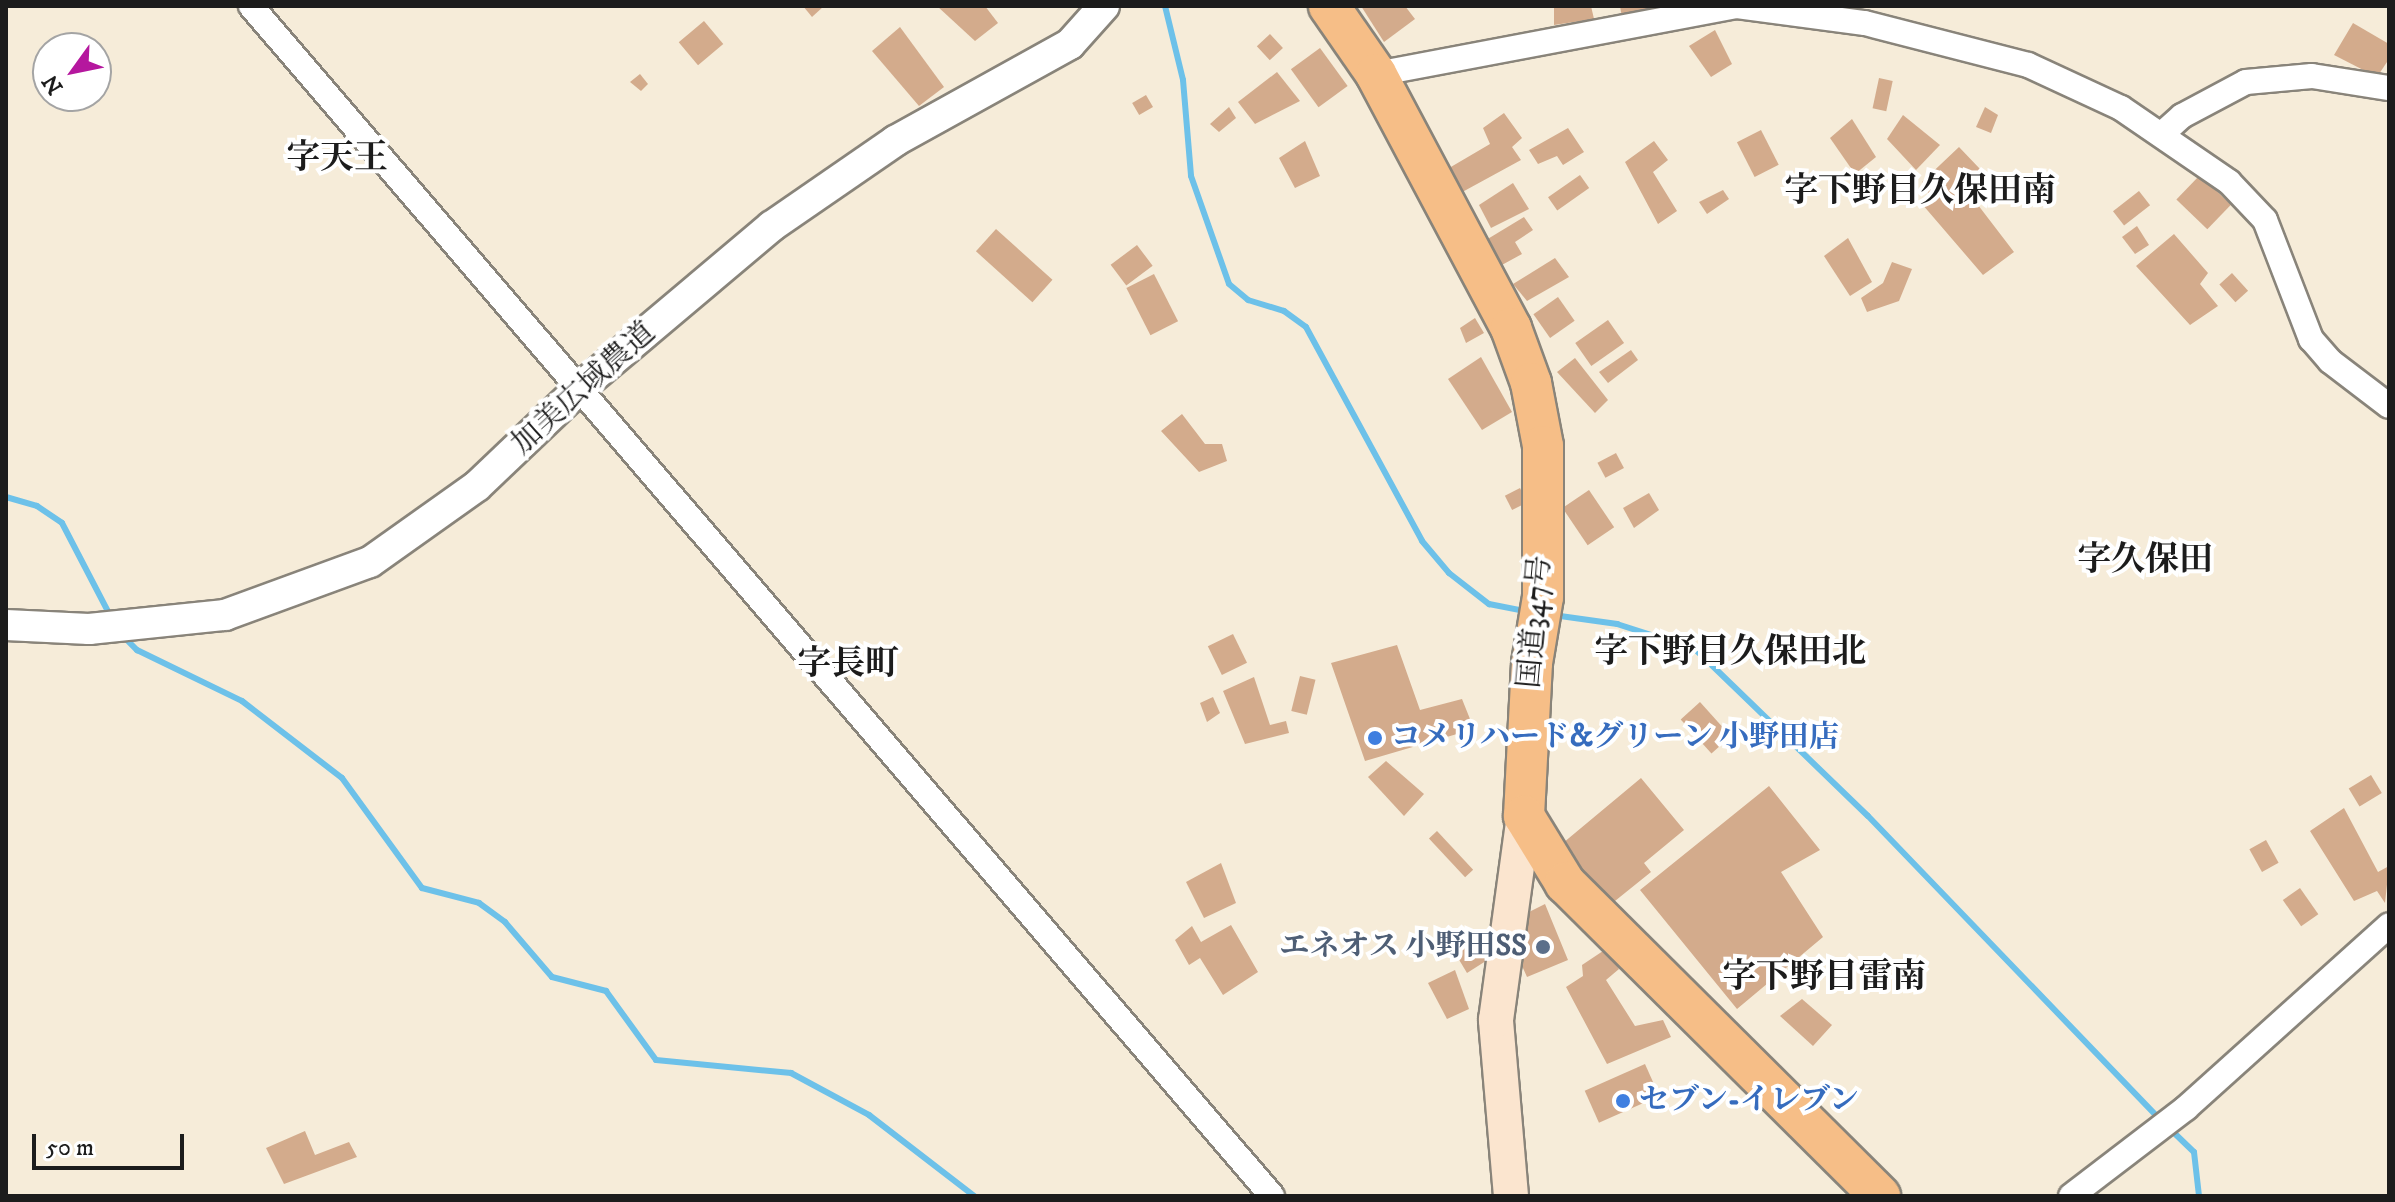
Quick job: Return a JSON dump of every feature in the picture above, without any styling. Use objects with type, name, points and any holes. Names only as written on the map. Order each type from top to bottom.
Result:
[{"type":"highway","name":"国道347号","points":[[1329,6],[1376,74],[1511,328],[1531,383],[1543,446],[1543,597],[1532,663],[1524,816]]},
{"type":"highway","points":[[1524,816],[1565,883],[1880,1196]]},
{"type":"main road","points":[[1511,1196],[1496,1020],[1524,816]]},
{"type":"street","points":[[251,6],[582,386],[1272,1196]]},
{"type":"street","name":"加美広域農道","points":[[6,625],[89,629],[225,615],[370,562],[477,486],[582,386],[772,226],[895,141],[1070,44],[1104,6]]},
{"type":"street","points":[[1376,74],[1737,6],[1861,14],[2028,65],[2121,108],[2229,182],[2265,220],[2311,339],[2330,361],[2389,406]]},
{"type":"street","points":[[2162,134],[2195,109],[2246,82],[2312,76],[2389,88]]},
{"type":"street","points":[[2071,1196],[2176,1116],[2389,925]]},
{"type":"building","points":[[803,6],[824,6],[812,17]]},
{"type":"building","points":[[937,6],[985,6],[998,23],[975,41]]},
{"type":"building","points":[[1361,6],[1405,6],[1415,19],[1384,42]]},
{"type":"building","points":[[1554,6],[1591,6],[1594,19],[1554,25]]},
{"type":"building","points":[[1620,6],[1665,6],[1665,7],[1622,18]]},
{"type":"building","points":[[704,21],[723,44],[698,65],[679,42]]},
{"type":"building","points":[[2353,23],[2389,44],[2389,59],[2377,77],[2334,55]]},
{"type":"building","points":[[900,27],[944,87],[919,106],[872,51]]},
{"type":"building","points":[[1715,30],[1732,64],[1711,77],[1689,46]]},
{"type":"building","points":[[1270,34],[1283,48],[1270,60],[1257,46]]},
{"type":"building","points":[[1320,48],[1348,86],[1319,107],[1291,69]]},
{"type":"building","points":[[1277,72],[1300,101],[1255,124],[1238,102]]},
{"type":"building","points":[[640,74],[648,84],[641,91],[630,82]]},
{"type":"building","points":[[1879,78],[1893,81],[1886,111],[1873,108]]},
{"type":"building","points":[[1146,95],[1153,107],[1139,115],[1132,103]]},
{"type":"building","points":[[1229,107],[1236,118],[1219,132],[1210,124]]},
{"type":"building","points":[[1985,107],[1998,115],[1991,133],[1976,127]]},
{"type":"building","points":[[1504,113],[1522,138],[1512,147],[1521,160],[1455,196],[1444,171],[1490,144],[1483,128]]},
{"type":"building","points":[[1903,115],[1940,145],[1916,170],[1887,139]]},
{"type":"building","points":[[1852,119],[1876,157],[1855,174],[1830,138]]},
{"type":"building","points":[[1568,128],[1584,152],[1563,165],[1557,156],[1538,164],[1529,150]]},
{"type":"building","points":[[1761,130],[1779,165],[1755,177],[1737,142]]},
{"type":"building","points":[[1305,141],[1320,176],[1295,188],[1279,158]]},
{"type":"building","points":[[1654,141],[1668,160],[1653,172],[1677,211],[1658,224],[1625,162]]},
{"type":"building","points":[[1959,147],[1980,169],[1965,188],[2014,252],[1983,275],[1922,204],[1930,196],[1922,182]]},
{"type":"building","points":[[1580,175],[1589,188],[1557,210],[1548,197]]},
{"type":"building","points":[[2200,175],[2231,205],[2207,229],[2176,199]]},
{"type":"building","points":[[1513,183],[1529,209],[1491,228],[1479,205]]},
{"type":"building","points":[[1723,190],[1729,199],[1707,214],[1699,202]]},
{"type":"building","points":[[2139,191],[2150,205],[2124,226],[2113,211]]},
{"type":"building","points":[[1524,217],[1533,230],[1515,242],[1522,254],[1500,266],[1486,240]]},
{"type":"building","points":[[2137,226],[2149,245],[2135,254],[2122,237]]},
{"type":"building","points":[[996,229],[1052,280],[1032,302],[976,251]]},
{"type":"building","points":[[2174,234],[2208,273],[2200,284],[2218,306],[2190,325],[2136,266]]},
{"type":"building","points":[[1848,238],[1872,282],[1850,296],[1824,256]]},
{"type":"building","points":[[1137,245],[1153,266],[1126,286],[1111,265]]},
{"type":"building","points":[[1555,258],[1569,277],[1527,301],[1513,284]]},
{"type":"building","points":[[1892,262],[1912,269],[1899,301],[1867,312],[1861,298],[1883,283]]},
{"type":"building","points":[[2232,273],[2248,291],[2235,302],[2219,284]]},
{"type":"building","points":[[1154,274],[1178,321],[1150,335],[1126,288]]},
{"type":"building","points":[[1558,297],[1575,321],[1550,338],[1533,314]]},
{"type":"building","points":[[1475,318],[1484,333],[1466,343],[1460,328]]},
{"type":"building","points":[[1608,320],[1624,343],[1591,366],[1575,343]]},
{"type":"building","points":[[1631,350],[1638,360],[1608,383],[1599,372]]},
{"type":"building","points":[[1481,357],[1512,412],[1482,430],[1448,379]]},
{"type":"building","points":[[1575,358],[1608,400],[1595,413],[1557,372]]},
{"type":"building","points":[[1182,414],[1205,444],[1222,444],[1227,461],[1199,472],[1161,431]]},
{"type":"building","points":[[1616,453],[1624,468],[1605,478],[1597,463]]},
{"type":"building","points":[[1520,488],[1527,502],[1512,510],[1505,496]]},
{"type":"building","points":[[1589,490],[1614,527],[1588,545],[1562,508]]},
{"type":"building","points":[[1649,493],[1659,510],[1634,528],[1623,508]]},
{"type":"building","points":[[1233,634],[1247,663],[1222,675],[1208,646]]},
{"type":"building","points":[[1397,645],[1420,710],[1462,699],[1474,729],[1365,761],[1331,663]]},
{"type":"building","points":[[1300,676],[1316,680],[1307,715],[1291,711]]},
{"type":"building","points":[[1254,677],[1270,725],[1286,721],[1289,733],[1245,744],[1223,691]]},
{"type":"building","points":[[1213,697],[1220,713],[1207,722],[1200,703]]},
{"type":"building","points":[[1700,702],[1731,736],[1711,754],[1681,719]]},
{"type":"building","points":[[1386,761],[1424,794],[1404,816],[1368,777]]},
{"type":"building","points":[[2371,775],[2382,793],[2360,806],[2349,788]]},
{"type":"building","points":[[1641,778],[1684,830],[1644,863],[1651,872],[1610,905],[1563,843]]},
{"type":"building","points":[[1769,786],[1820,850],[1781,872],[1823,937],[1737,1009],[1640,890]]},
{"type":"building","points":[[2344,808],[2378,872],[2389,866],[2385,903],[2377,891],[2354,901],[2310,831]]},
{"type":"building","points":[[1437,831],[1473,870],[1465,877],[1429,839]]},
{"type":"building","points":[[2266,840],[2279,863],[2262,872],[2249,849]]},
{"type":"building","points":[[1221,863],[1236,903],[1204,918],[1186,882]]},
{"type":"building","points":[[2300,888],[2318,914],[2301,926],[2283,900]]},
{"type":"building","points":[[1545,904],[1568,960],[1527,977],[1514,948],[1527,942],[1521,916]]},
{"type":"building","points":[[1231,925],[1258,972],[1223,995],[1200,958],[1189,965],[1175,940],[1192,926],[1201,942]]},
{"type":"building","points":[[1482,939],[1489,959],[1467,973],[1455,953]]},
{"type":"building","points":[[1606,949],[1619,969],[1606,980],[1635,1026],[1663,1020],[1671,1037],[1607,1064],[1566,987],[1583,976],[1582,965]]},
{"type":"building","points":[[1455,970],[1469,1009],[1447,1019],[1428,983]]},
{"type":"building","points":[[1802,999],[1832,1025],[1813,1046],[1780,1016]]},
{"type":"building","points":[[1645,1064],[1659,1096],[1599,1123],[1585,1091]]},
{"type":"building","points":[[305,1131],[315,1155],[349,1142],[357,1157],[284,1184],[266,1148]]},
{"type":"waterway","points":[[1165,6],[1183,80],[1191,176],[1229,284],[1248,300],[1284,311],[1306,327],[1422,541],[1449,573],[1489,604],[1526,611]]},
{"type":"waterway","points":[[6,497],[37,506],[62,523],[111,617]]},
{"type":"waterway","points":[[1553,615],[1617,624],[1695,649],[1868,816],[2160,1119]]},
{"type":"waterway","points":[[121,634],[137,650],[242,701],[342,778],[422,888],[479,903],[505,922],[552,977],[606,991],[656,1060],[791,1073],[869,1115],[974,1196]]},
{"type":"waterway","points":[[2168,1127],[2194,1152],[2199,1196]]},
{"type":"place","name":"コメリハード&グリーン 小野田店","points":[[1375,738]]},
{"type":"place","name":"エネオス 小野田SS","points":[[1543,947]]},
{"type":"place","name":"セブン-イレブン","points":[[1623,1101]]},
{"type":"district","name":"字天王","points":[[337,159]]},
{"type":"district","name":"字下野目久保田南","points":[[1920,192]]},
{"type":"district","name":"字久保田","points":[[2145,561]]},
{"type":"district","name":"字下野目久保田北","points":[[1730,653]]},
{"type":"district","name":"字長町","points":[[848,665]]},
{"type":"district","name":"字下野目雷南","points":[[1824,978]]}]
